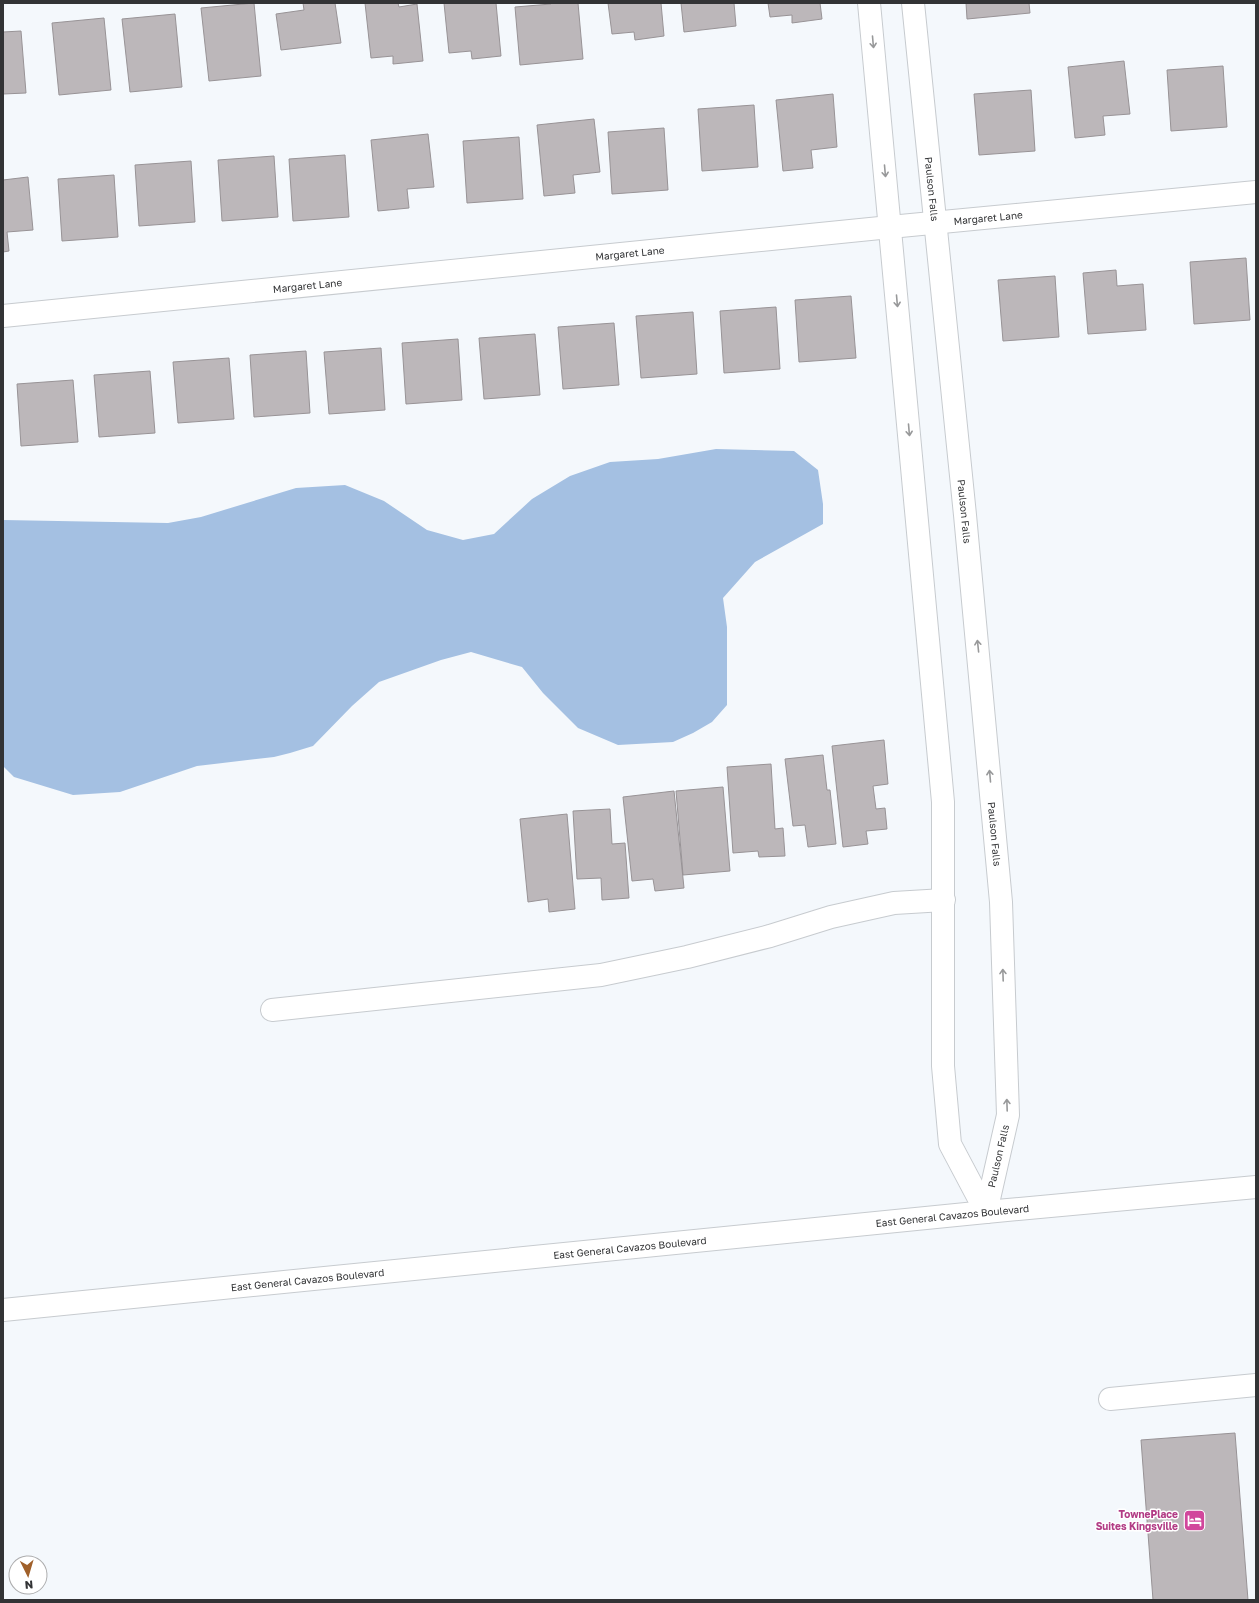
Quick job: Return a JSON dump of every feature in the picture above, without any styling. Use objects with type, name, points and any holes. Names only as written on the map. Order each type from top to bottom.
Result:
[{"type":"street","name":"Paulson Falls","points":[[869,3],[942,795],[944,900],[943,1066],[950,1144],[986,1212]]},
{"type":"street","name":"Paulson Falls","points":[[913,3],[971,578],[1001,902],[1008,1115],[986,1212]]},
{"type":"street","name":"Margaret Lane","points":[[3,316],[890,227],[1256,192]]},
{"type":"street","points":[[272,1010],[601,975],[687,957],[770,936],[831,917],[894,903],[944,900]]},
{"type":"street","name":"East General Cavazos Boulevard","points":[[3,1310],[986,1212],[1256,1187]]},
{"type":"street","points":[[1110,1399],[1256,1385]]},
{"type":"water","points":[[716,449],[794,451],[818,470],[823,504],[823,524],[755,562],[723,598],[727,627],[727,705],[712,722],[673,742],[618,745],[578,728],[543,693],[522,667],[471,652],[441,660],[379,682],[352,706],[313,746],[274,757],[197,766],[120,792],[73,795],[14,777],[3,766],[3,520],[168,523],[201,517],[296,488],[345,485],[384,501],[427,530],[463,540],[494,534],[532,499],[570,476],[610,462],[658,459]]},
{"type":"building","points":[[254,3],[261,76],[209,81],[201,8]]},
{"type":"building","points":[[303,3],[335,3],[341,43],[281,50],[276,14],[304,10]]},
{"type":"building","points":[[365,3],[398,3],[399,7],[417,4],[423,61],[393,64],[393,56],[371,58]]},
{"type":"building","points":[[444,3],[496,3],[501,56],[472,59],[471,51],[449,53]]},
{"type":"building","points":[[551,3],[578,3],[583,59],[520,65],[515,7]]},
{"type":"building","points":[[608,3],[661,3],[664,36],[635,40],[634,32],[612,34]]},
{"type":"building","points":[[681,3],[734,3],[736,26],[684,32]]},
{"type":"building","points":[[768,3],[820,3],[822,19],[792,23],[792,15],[770,17]]},
{"type":"building","points":[[966,3],[1029,3],[1030,13],[967,19]]},
{"type":"building","points":[[175,14],[182,87],[130,92],[122,19]]},
{"type":"building","points":[[104,18],[111,90],[59,95],[52,23]]},
{"type":"building","points":[[21,31],[26,93],[3,94],[3,32]]},
{"type":"building","points":[[1124,61],[1130,114],[1103,116],[1105,135],[1075,138],[1068,67]]},
{"type":"building","points":[[1223,66],[1227,127],[1171,131],[1167,70]]},
{"type":"building","points":[[1031,90],[1035,151],[979,155],[974,94]]},
{"type":"building","points":[[833,94],[837,147],[811,150],[813,168],[783,171],[776,100]]},
{"type":"building","points":[[754,105],[758,167],[702,171],[698,109]]},
{"type":"building","points":[[594,119],[600,172],[573,175],[575,193],[544,196],[537,125]]},
{"type":"building","points":[[664,128],[668,190],[612,194],[608,132]]},
{"type":"building","points":[[428,134],[434,187],[407,189],[409,208],[378,211],[371,140]]},
{"type":"building","points":[[519,137],[523,199],[467,203],[463,141]]},
{"type":"building","points":[[345,155],[349,217],[293,221],[289,159]]},
{"type":"building","points":[[274,156],[278,217],[222,221],[218,160]]},
{"type":"building","points":[[191,161],[195,222],[139,226],[135,165]]},
{"type":"building","points":[[114,175],[118,237],[62,241],[58,179]]},
{"type":"building","points":[[28,177],[33,230],[7,232],[9,251],[3,252],[3,180]]},
{"type":"building","points":[[1246,258],[1250,320],[1194,324],[1190,262]]},
{"type":"building","points":[[1116,270],[1117,286],[1143,284],[1146,330],[1088,334],[1083,273]]},
{"type":"building","points":[[1055,276],[1059,337],[1003,341],[998,280]]},
{"type":"building","points":[[851,296],[856,358],[799,362],[795,300]]},
{"type":"building","points":[[776,307],[780,369],[724,373],[720,311]]},
{"type":"building","points":[[693,312],[697,374],[641,378],[636,316]]},
{"type":"building","points":[[614,323],[619,385],[563,389],[558,327]]},
{"type":"building","points":[[535,334],[540,395],[484,399],[479,338]]},
{"type":"building","points":[[458,339],[462,400],[406,404],[402,343]]},
{"type":"building","points":[[381,348],[385,410],[329,414],[324,352]]},
{"type":"building","points":[[306,351],[310,413],[254,417],[250,355]]},
{"type":"building","points":[[229,358],[234,419],[178,423],[173,362]]},
{"type":"building","points":[[150,371],[155,433],[99,437],[94,375]]},
{"type":"building","points":[[73,380],[78,442],[21,446],[17,384]]},
{"type":"building","points":[[884,740],[888,784],[873,786],[876,809],[885,808],[887,829],[866,831],[868,844],[843,847],[832,746]]},
{"type":"building","points":[[823,755],[827,790],[830,790],[836,844],[808,847],[805,825],[793,826],[785,759]]},
{"type":"building","points":[[771,764],[775,829],[783,828],[785,856],[759,857],[758,851],[733,853],[727,767]]},
{"type":"building","points":[[723,787],[730,871],[683,875],[676,791]]},
{"type":"building","points":[[674,791],[684,888],[655,891],[653,879],[632,881],[623,797]]},
{"type":"building","points":[[610,809],[612,844],[625,843],[629,898],[602,900],[601,878],[577,879],[573,811]]},
{"type":"building","points":[[567,814],[575,909],[549,912],[548,899],[528,902],[520,819]]},
{"type":"building","name":"TownePlace Suites Kingsville","points":[[1235,1433],[1248,1600],[1153,1600],[1141,1440]]},
{"type":"place","name":"TownePlace Suites Kingsville","points":[[1194,1520]]}]
